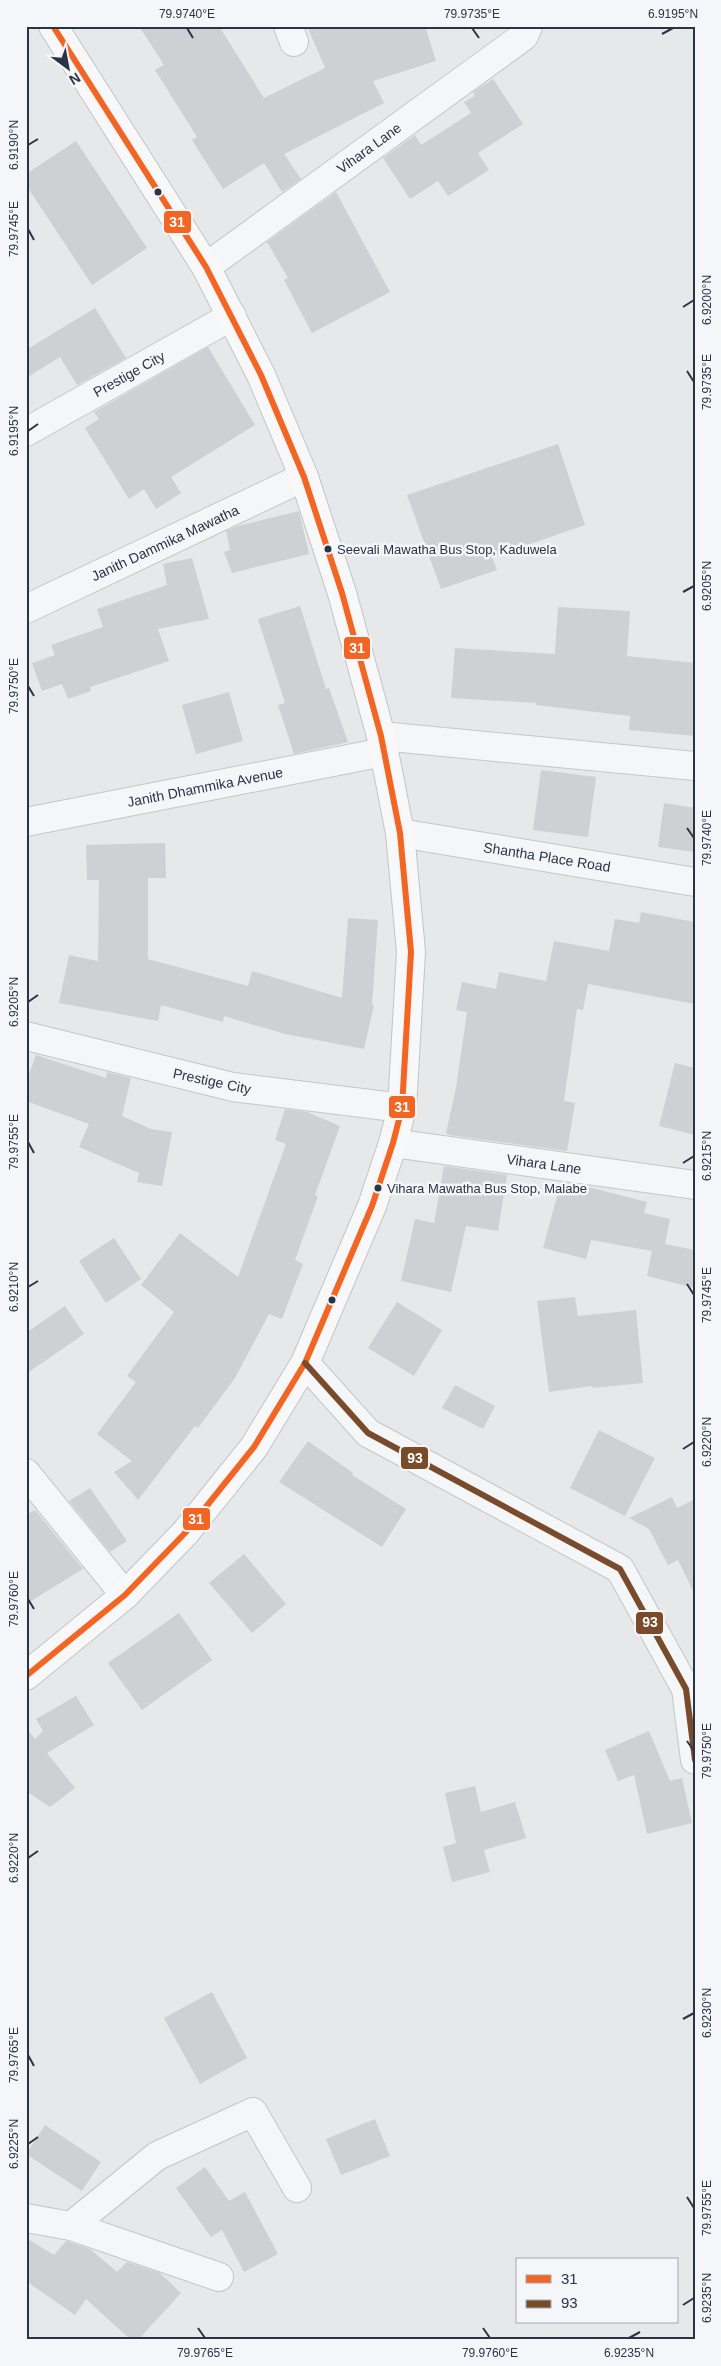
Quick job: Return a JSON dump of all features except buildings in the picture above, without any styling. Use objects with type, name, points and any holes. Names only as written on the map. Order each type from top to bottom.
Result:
[{"type":"main road","points":[[26,1676],[125,1595],[185,1533],[254,1448],[305,1363],[372,1206],[393,1143],[402,1108],[410,952],[400,833],[382,744],[342,593],[304,477],[261,375],[206,267],[52,26]]},
{"type":"street","name":"Vihara Lane","points":[[206,267],[524,36],[528,26]]},
{"type":"street","name":"Prestige City","points":[[26,432],[232,316]]},
{"type":"street","name":"Janith Dammika Mawatha","points":[[26,609],[304,477]]},
{"type":"street","name":"Janith Dhammika Avenue","points":[[26,822],[382,744],[695,766]]},
{"type":"street","name":"Shantha Place Road","points":[[400,833],[695,882]]},
{"type":"street","name":"Prestige City","points":[[26,1036],[233,1087],[402,1108]]},
{"type":"street","name":"Vihara Lane","points":[[393,1143],[695,1185]]},
{"type":"street","points":[[305,1363],[368,1433],[620,1569],[686,1689],[695,1760]]},
{"type":"street","points":[[26,1474],[125,1595]]},
{"type":"street","points":[[71,2226],[157,2156],[253,2112],[297,2188]]},
{"type":"street","points":[[26,2218],[71,2226],[219,2278]]},
{"type":"transit line","name":"31","points":[[26,1676],[125,1595],[185,1533],[254,1447],[305,1363],[372,1206],[393,1143],[402,1108],[411,952],[400,833],[381,736],[342,593],[304,477],[261,375],[206,267],[53,26]]},
{"type":"transit line","name":"93","points":[[305,1363],[368,1433],[620,1569],[686,1689],[695,1760]]},
{"type":"place","name":"Seevali Mawatha Bus Stop, Kaduwela","points":[[328,549]]},
{"type":"place","name":"Vihara Mawatha Bus Stop, Malabe","points":[[378,1188]]}]
